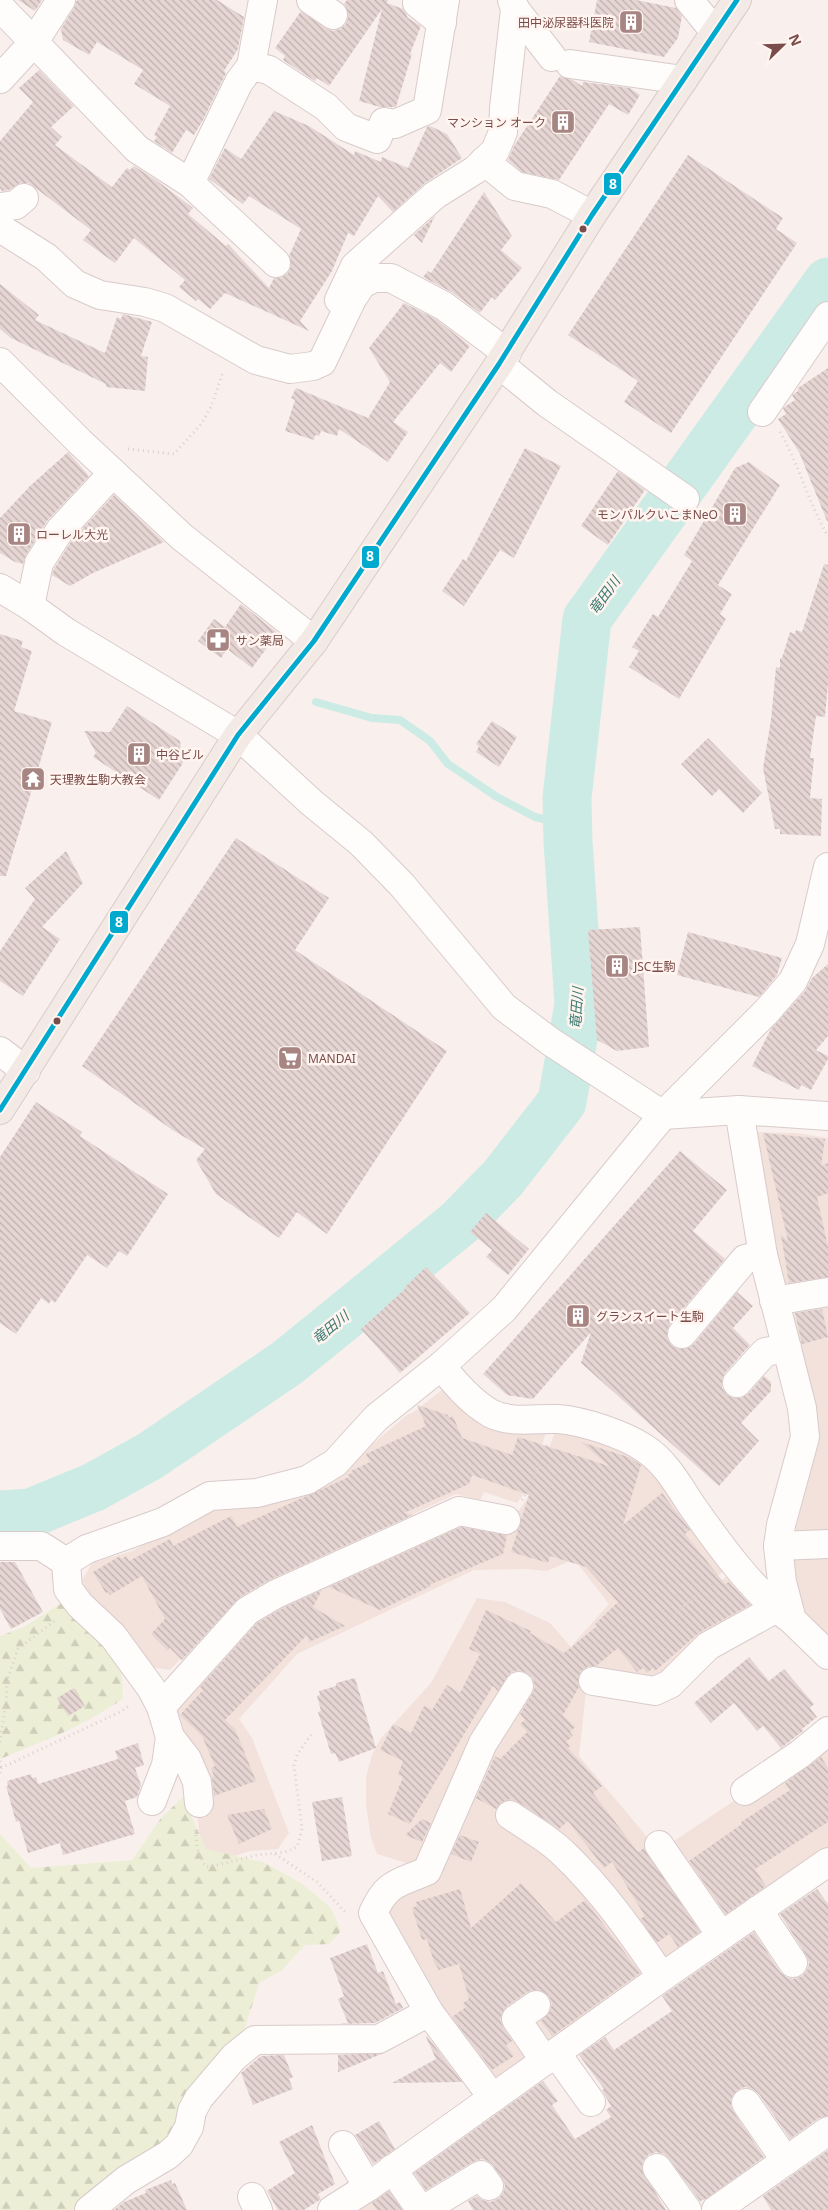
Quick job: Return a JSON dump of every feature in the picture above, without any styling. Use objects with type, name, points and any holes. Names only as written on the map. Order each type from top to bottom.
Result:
[{"type":"main road","points":[[0,1110],[238,735],[314,641],[503,358],[592,215],[737,0]]},
{"type":"street","points":[[0,79],[34,42],[61,0]]},
{"type":"street","points":[[190,184],[239,82],[251,66],[263,0]]},
{"type":"street","points":[[689,0],[715,32]]},
{"type":"street","points":[[251,66],[270,70],[326,107],[346,127],[377,139],[384,122],[395,124],[427,110],[444,12],[417,4]]},
{"type":"street","points":[[514,5],[561,60],[683,80]]},
{"type":"street","points":[[313,366],[343,289],[355,266],[435,195],[475,170],[495,151],[503,132],[514,5]]},
{"type":"street","points":[[0,7],[138,149],[190,184],[276,263]]},
{"type":"street","points":[[484,161],[516,186],[552,194],[592,215]]},
{"type":"street","points":[[0,228],[46,257],[76,284],[84,288],[100,295],[145,302],[165,308],[186,322],[256,360],[290,369],[313,366],[322,362],[352,299],[362,284],[374,278],[391,278],[444,306],[503,358],[547,404],[685,499]]},
{"type":"street","points":[[0,238],[26,243]]},
{"type":"street","points":[[762,412],[828,316]]},
{"type":"street","points":[[0,362],[113,473],[182,537],[314,641]]},
{"type":"street","points":[[30,606],[39,563],[60,530],[113,473]]},
{"type":"street","points":[[0,588],[30,606],[66,632],[238,735],[312,803],[361,843],[402,885],[504,1007],[551,1042],[663,1115],[739,1110],[828,1116]]},
{"type":"street","points":[[66,1562],[87,1549],[163,1522],[210,1496],[257,1493],[307,1480],[335,1463],[376,1418],[441,1366],[504,1309],[663,1115],[768,1011],[793,982],[810,944],[828,867]]},
{"type":"street","points":[[0,1051],[26,1071]]},
{"type":"street","points":[[739,1110],[764,1255],[802,1408],[805,1437],[781,1525],[778,1546],[784,1614]]},
{"type":"street","points":[[682,1334],[745,1259],[764,1255]]},
{"type":"street","points":[[774,1300],[828,1292]]},
{"type":"street","points":[[736,1383],[765,1352],[787,1348]]},
{"type":"street","points":[[441,1366],[469,1399],[492,1414],[522,1420],[558,1419],[586,1424],[644,1448],[666,1466],[692,1506],[737,1565],[784,1614],[828,1655]]},
{"type":"street","points":[[156,1697],[247,1611],[276,1594],[459,1511],[506,1520]]},
{"type":"street","points":[[778,1546],[828,1544]]},
{"type":"street","points":[[0,1546],[41,1546],[66,1562]]},
{"type":"street","points":[[66,1562],[68,1589],[80,1605],[113,1636],[156,1697],[170,1737],[187,1759],[197,1782],[200,1804]]},
{"type":"street","points":[[593,1681],[655,1691],[670,1684],[708,1646],[784,1614]]},
{"type":"street","points":[[493,2098],[429,2012],[373,1913],[381,1895],[391,1886],[427,1871],[483,1743],[518,1686]]},
{"type":"street","points":[[744,1791],[800,1754],[828,1731]]},
{"type":"street","points":[[152,1800],[166,1765],[170,1737]]},
{"type":"street","points":[[510,1815],[562,1851],[590,1880],[627,1926],[662,1977]]},
{"type":"street","points":[[659,1845],[721,1936]]},
{"type":"street","points":[[332,2210],[368,2187],[392,2168],[662,1977],[828,1862]]},
{"type":"street","points":[[758,1910],[793,1963]]},
{"type":"street","points":[[536,2005],[516,2019],[591,2102]]},
{"type":"street","points":[[89,2210],[126,2180],[168,2155],[179,2145],[189,2127],[192,2111],[199,2098],[234,2057],[255,2040],[379,2039],[429,2012]]},
{"type":"street","points":[[746,2103],[786,2161]]},
{"type":"street","points":[[716,2210],[828,2131]]},
{"type":"street","points":[[343,2145],[368,2187]]},
{"type":"street","points":[[392,2168],[422,2210],[481,2175],[489,2186]]},
{"type":"street","points":[[657,2168],[686,2210]]},
{"type":"path","points":[[125,448],[174,454],[202,423],[224,371]]},
{"type":"path","points":[[762,412],[778,428],[792,454],[820,523],[828,536]]},
{"type":"path","points":[[506,1520],[532,1486],[558,1419]]},
{"type":"path","points":[[648,1634],[737,1565]]},
{"type":"path","points":[[0,1742],[6,1703],[7,1681],[18,1649],[80,1605]]},
{"type":"path","points":[[2,1768],[156,1697]]},
{"type":"path","points":[[200,1804],[192,1813],[198,1850],[205,1866],[210,1867],[257,1855],[285,1852],[297,1847],[302,1829],[294,1765],[298,1755],[313,1732]]},
{"type":"path","points":[[0,1761],[2,1768],[0,1773]]},
{"type":"path","points":[[274,1853],[317,1882],[342,1911],[356,1920],[373,1913]]},
{"type":"shaded area","points":[[752,1132],[797,1133],[828,1138],[828,1287],[783,1286],[776,1242]]},
{"type":"shaded area","points":[[828,1303],[828,1535],[794,1536],[813,1460],[816,1428],[788,1322],[798,1309]]},
{"type":"shaded area","points":[[447,1386],[548,1425],[536,1466],[524,1493],[517,1503],[484,1492],[480,1500],[456,1494],[244,1593],[170,1670],[149,1667],[127,1631],[88,1598],[82,1580],[92,1563],[132,1551],[205,1511],[287,1500],[308,1492],[329,1481],[407,1415],[414,1412]]},
{"type":"shaded area","points":[[569,1426],[591,1430],[630,1446],[643,1457],[663,1478],[728,1568],[643,1633],[649,1638],[731,1573],[766,1610],[704,1642],[664,1683],[654,1685],[604,1677],[594,1668],[587,1682],[579,1756],[643,1832],[711,1932],[662,1966],[595,1873],[559,1841],[509,1806],[503,1817],[546,1847],[571,1869],[649,1976],[553,2045],[546,2045],[527,2021],[539,2012],[530,2000],[503,2020],[531,2058],[516,2068],[516,2073],[490,2078],[481,2074],[481,2069],[452,2030],[427,2002],[428,2000],[390,1933],[388,1906],[392,1898],[429,1884],[434,1879],[478,1763],[492,1747],[526,1688],[514,1680],[478,1743],[466,1757],[423,1868],[377,1854],[371,1838],[366,1805],[366,1777],[372,1755],[381,1738],[431,1683],[477,1598],[505,1602],[550,1623],[572,1648],[574,1643],[609,1604],[574,1559],[547,1571],[525,1569],[474,1570],[297,1654],[239,1719],[252,1738],[289,1833],[278,1849],[250,1851],[213,1863],[206,1858],[201,1850],[197,1811],[213,1810],[211,1788],[207,1772],[190,1751],[175,1719],[178,1698],[257,1618],[275,1607],[454,1522],[513,1534],[517,1513],[535,1484],[557,1427]]},
{"type":"shaded area","points":[[828,1551],[828,1646],[812,1631],[797,1597],[794,1557]]},
{"type":"shaded area","points":[[828,1738],[828,1850],[721,1925],[665,1847]]},
{"type":"shaded area","points":[[391,2185],[410,2210],[347,2210]]},
{"type":"green space","points":[[63,1602],[105,1648],[122,1674],[123,1699],[78,1725],[0,1759],[0,1636],[24,1627]]},
{"type":"green space","points":[[183,1797],[206,1849],[263,1862],[301,1883],[331,1908],[341,1931],[329,1944],[305,1945],[281,1971],[259,1983],[242,2038],[171,2148],[83,2210],[0,2210],[0,1834],[31,1868],[132,1860],[161,1818]]},
{"type":"building","points":[[18,0],[42,0],[35,11]]},
{"type":"building","points":[[77,0],[217,0],[244,17],[238,49],[224,71],[226,73],[203,120],[194,135],[186,130],[172,153],[154,141],[157,137],[154,135],[170,106],[134,84],[143,70],[97,42],[89,55],[63,40],[61,29]]},
{"type":"building","points":[[347,0],[388,0],[387,3],[403,9],[408,18],[421,26],[410,54],[412,54],[396,107],[380,107],[359,101],[382,9],[329,86],[317,78],[315,81],[283,60],[285,56],[275,48],[301,11],[325,28],[332,31],[340,29],[346,24],[348,17],[344,4]]},
{"type":"building","name":"田中泌尿器科医院","points":[[597,0],[636,0],[676,8],[682,16],[678,38],[664,57],[589,42]]},
{"type":"building","points":[[39,70],[74,106],[51,127],[62,137],[55,145],[112,187],[127,168],[130,170],[134,166],[156,180],[193,208],[188,214],[226,246],[228,244],[269,288],[274,278],[281,278],[288,273],[291,266],[289,256],[301,229],[249,196],[243,204],[209,179],[225,148],[241,159],[274,111],[309,126],[354,155],[355,151],[381,162],[382,157],[408,168],[427,127],[430,126],[447,134],[462,158],[425,183],[393,212],[378,196],[354,236],[348,233],[332,271],[300,321],[309,331],[225,293],[210,309],[198,299],[196,301],[179,287],[185,280],[134,238],[115,263],[83,240],[91,230],[29,183],[20,183],[9,190],[2,191],[0,188],[0,141],[33,102],[19,88]]},
{"type":"building","name":"マンション オーク","points":[[560,76],[573,80],[582,86],[583,82],[630,88],[640,95],[628,115],[609,104],[559,180],[522,172],[508,160],[514,146]]},
{"type":"building","points":[[688,155],[783,218],[776,229],[797,243],[671,433],[624,402],[638,381],[568,335]]},
{"type":"building","points":[[484,192],[512,236],[501,250],[522,268],[495,300],[492,297],[480,313],[453,293],[423,277],[428,271],[431,273]]},
{"type":"building","points":[[435,216],[422,243],[414,235]]},
{"type":"building","points":[[0,284],[39,315],[35,320],[105,353],[117,317],[121,319],[123,314],[152,322],[141,356],[148,357],[145,391],[106,387],[106,384],[11,338],[0,329]]},
{"type":"building","points":[[404,303],[436,319],[470,346],[451,372],[440,363],[393,422],[408,432],[388,462],[339,429],[337,436],[321,431],[319,436],[315,435],[314,440],[285,431],[295,400],[291,398],[296,388],[368,418],[390,382],[369,348]]},
{"type":"building","points":[[828,368],[827,521],[799,452],[778,419],[786,414],[783,408],[795,400],[792,395],[798,391],[798,388]]},
{"type":"building","points":[[525,448],[561,466],[514,558],[500,550],[464,606],[442,591],[463,559],[466,561]]},
{"type":"building","name":"ローレル大光","points":[[68,452],[89,476],[47,521],[26,555],[23,564],[15,562],[0,553],[0,518],[30,486]]},
{"type":"building","points":[[749,462],[780,485],[718,585],[732,594],[720,614],[726,619],[679,699],[629,667],[639,651],[632,647],[653,614],[658,617],[692,561],[684,555],[735,468]]},
{"type":"building","points":[[618,471],[645,490],[608,545],[581,526]]},
{"type":"building","points":[[114,495],[164,542],[93,573],[70,586],[52,575],[72,540]]},
{"type":"building","points":[[824,564],[828,565],[828,683],[825,717],[816,716],[810,758],[814,758],[810,798],[822,799],[821,836],[780,834],[780,829],[775,829],[763,768],[771,720],[776,667],[780,668],[780,658],[782,658],[790,632],[795,634],[796,630],[802,632]]},
{"type":"building","points":[[241,604],[278,633],[252,668],[227,649],[221,658],[198,641],[214,619],[225,627]]},
{"type":"building","points":[[0,634],[23,641],[21,647],[32,651],[14,711],[52,722],[6,876],[0,876]]},
{"type":"building","name":"中谷ビル","points":[[127,706],[180,741],[183,763],[159,800],[93,757],[96,753],[84,731],[110,732]]},
{"type":"building","points":[[492,721],[517,737],[499,767],[476,752],[479,746],[476,744]]},
{"type":"building","points":[[708,738],[762,793],[743,813],[719,789],[712,796],[681,764]]},
{"type":"building","points":[[236,838],[329,898],[295,950],[447,1051],[327,1234],[297,1212],[279,1238],[216,1194],[196,1160],[205,1149],[174,1131],[82,1066]]},
{"type":"building","points":[[66,851],[83,883],[42,927],[60,939],[23,996],[0,981],[0,951],[35,899],[25,888]]},
{"type":"building","name":"JSC生駒","points":[[640,927],[649,1047],[617,1051],[597,1040],[588,930]]},
{"type":"building","points":[[688,932],[782,958],[777,975],[759,997],[677,975]]},
{"type":"building","points":[[828,964],[828,1036],[816,1050],[828,1056],[828,1059],[811,1090],[801,1085],[799,1090],[752,1066],[771,1029],[805,991],[812,978]]},
{"type":"building","points":[[36,1102],[82,1132],[80,1136],[168,1194],[127,1256],[119,1251],[107,1268],[87,1255],[55,1303],[51,1300],[49,1304],[41,1298],[16,1334],[0,1323],[0,1157]]},
{"type":"building","points":[[763,1133],[825,1139],[821,1166],[828,1163],[828,1193],[817,1197],[828,1247],[828,1277],[789,1283],[781,1235],[788,1241]]},
{"type":"building","name":"グランスイート生駒","points":[[680,1151],[727,1190],[693,1231],[725,1259],[670,1324],[667,1332],[668,1340],[672,1346],[679,1349],[688,1348],[694,1344],[737,1292],[753,1306],[733,1328],[750,1345],[725,1373],[722,1380],[722,1388],[727,1395],[733,1398],[741,1398],[749,1393],[764,1376],[771,1382],[771,1391],[741,1423],[759,1441],[719,1486],[581,1363],[591,1332],[533,1399],[507,1395],[483,1374]]},
{"type":"building","points":[[486,1213],[529,1249],[508,1275],[486,1257],[492,1250],[470,1232]]},
{"type":"building","points":[[426,1267],[470,1313],[400,1373],[361,1329]]},
{"type":"building","points":[[822,1309],[828,1337],[802,1344],[795,1313]]},
{"type":"building","points":[[417,1405],[448,1415],[449,1418],[453,1416],[462,1438],[512,1455],[518,1437],[609,1466],[581,1442],[635,1461],[641,1465],[623,1525],[662,1493],[690,1530],[685,1534],[725,1584],[729,1582],[750,1605],[700,1632],[655,1671],[653,1668],[647,1673],[643,1668],[637,1672],[618,1648],[596,1666],[588,1666],[581,1671],[578,1679],[579,1687],[563,1715],[575,1727],[570,1732],[573,1736],[566,1742],[570,1746],[568,1748],[602,1786],[593,1793],[638,1852],[644,1848],[700,1932],[678,1947],[669,1934],[657,1943],[640,1919],[645,1916],[612,1862],[604,1868],[568,1821],[559,1829],[511,1799],[504,1801],[496,1809],[476,1798],[495,1756],[500,1759],[527,1732],[520,1724],[525,1720],[520,1714],[535,1686],[533,1678],[527,1673],[519,1670],[511,1672],[498,1691],[493,1686],[410,1824],[388,1814],[403,1777],[398,1775],[403,1761],[380,1750],[393,1724],[411,1733],[424,1706],[432,1710],[447,1685],[460,1693],[480,1654],[469,1649],[486,1610],[531,1631],[530,1633],[564,1653],[597,1626],[595,1624],[618,1602],[586,1567],[550,1556],[548,1563],[511,1552],[529,1495],[472,1475],[469,1484],[404,1513],[413,1515],[269,1580],[239,1598],[182,1660],[170,1648],[168,1651],[151,1634],[165,1619],[142,1576],[110,1595],[108,1592],[106,1593],[93,1572],[120,1556],[121,1559],[126,1556],[129,1561],[170,1539],[173,1546],[231,1516],[237,1527],[349,1477],[348,1475],[353,1472],[351,1471],[370,1462],[366,1454],[426,1426]]},
{"type":"building","points":[[461,1527],[507,1535],[503,1554],[429,1585],[431,1586],[380,1610],[329,1587]]},
{"type":"building","points":[[0,1562],[15,1562],[43,1612],[11,1629],[0,1609]]},
{"type":"building","points":[[322,1590],[313,1607],[345,1626],[309,1642],[307,1635],[225,1720],[235,1729],[256,1781],[214,1796],[212,1777],[214,1776],[211,1768],[215,1766],[202,1736],[180,1715],[203,1690],[200,1687],[257,1623],[283,1608]]},
{"type":"building","points":[[749,1657],[769,1681],[784,1669],[814,1704],[810,1708],[817,1717],[781,1748],[763,1726],[757,1731],[734,1703],[711,1723],[694,1703]]},
{"type":"building","points":[[355,1678],[376,1748],[339,1762],[335,1753],[331,1754],[318,1712],[321,1711],[317,1696],[320,1695],[319,1691],[336,1686],[336,1683]]},
{"type":"building","points":[[74,1688],[85,1706],[68,1716],[57,1698]]},
{"type":"building","points":[[138,1743],[144,1765],[135,1768],[141,1785],[137,1797],[125,1801],[135,1834],[63,1855],[60,1843],[28,1853],[19,1821],[16,1822],[6,1786],[8,1786],[7,1781],[31,1774],[32,1778],[36,1777],[38,1784],[118,1759],[115,1751]]},
{"type":"building","points":[[821,1757],[828,1768],[828,1822],[755,1869],[766,1886],[726,1914],[689,1861],[742,1824],[741,1822],[790,1790],[785,1783]]},
{"type":"building","points":[[342,1797],[352,1856],[322,1861],[312,1802]]},
{"type":"building","points":[[264,1809],[272,1829],[239,1844],[227,1815]]},
{"type":"building","points":[[422,1819],[431,1823],[422,1842],[405,1835]]},
{"type":"building","points":[[460,1835],[479,1842],[471,1862],[451,1854]]},
{"type":"building","points":[[521,1883],[556,1922],[585,1900],[640,1973],[552,2036],[541,2021],[550,2011],[552,2004],[549,1996],[542,1991],[534,1990],[527,1992],[507,2006],[500,2020],[512,2041],[506,2045],[514,2056],[492,2070],[452,2017],[466,2007],[463,2003],[469,1999],[459,1964],[439,1970],[434,1962],[427,1939],[422,1940],[412,1908],[417,1906],[416,1902],[460,1889],[471,1928]]},
{"type":"building","points":[[817,1889],[828,1904],[828,2116],[819,2118],[790,2139],[759,2094],[753,2089],[745,2087],[738,2090],[732,2097],[731,2105],[733,2111],[764,2157],[706,2199],[700,2201],[664,2154],[656,2152],[648,2155],[643,2161],[642,2170],[666,2210],[473,2210],[468,2201],[477,2196],[482,2200],[490,2202],[498,2199],[503,2193],[505,2185],[493,2165],[481,2159],[426,2190],[414,2173],[543,2081],[558,2101],[552,2105],[575,2139],[611,2117],[606,2110],[611,2106],[602,2090],[604,2089],[579,2055],[605,2037],[614,2050],[672,2011],[662,1996],[754,1932],[780,1972],[786,1977],[793,1979],[802,1976],[807,1970],[809,1963],[780,1914]]},
{"type":"building","points":[[367,1944],[378,1973],[383,1971],[396,2004],[400,2002],[403,2008],[375,2023],[338,2024],[348,2023],[338,1999],[344,1996],[330,1958]]},
{"type":"building","points":[[427,2036],[462,2082],[392,2083],[436,2059]]},
{"type":"building","points":[[384,2053],[338,2072],[338,2055]]},
{"type":"building","points":[[284,2055],[293,2077],[289,2079],[293,2089],[253,2105],[241,2073],[261,2056]]},
{"type":"building","points":[[379,2121],[395,2149],[373,2164],[355,2135]]},
{"type":"building","points":[[312,2125],[335,2184],[318,2194],[321,2199],[304,2210],[278,2210],[267,2191],[295,2173],[279,2142]]},
{"type":"building","points":[[828,2150],[828,2210],[771,2210],[763,2196]]},
{"type":"building","points":[[171,2180],[172,2184],[175,2183],[187,2210],[114,2210],[124,2202],[146,2193],[145,2190]]},
{"type":"building","points":[[389,2191],[402,2210],[377,2210],[372,2203]]},
{"type":"waterway","name":"竜田川","points":[[0,1515],[31,1513],[94,1487],[150,1456],[287,1363],[459,1223],[503,1178],[562,1102],[579,1004],[568,842],[567,798],[587,619],[828,282]]},
{"type":"waterway","points":[[316,702],[372,718],[400,720],[430,741],[448,764],[497,797],[535,817],[568,825]]},
{"type":"transit line","name":"8","points":[[0,1110],[238,735],[314,641],[499,364],[592,215],[737,0]]},
{"type":"place","name":"田中泌尿器科医院","points":[[631,22]]},
{"type":"place","name":"マンション オーク","points":[[563,122]]},
{"type":"place","name":"モンパルクいこまNeO","points":[[735,514]]},
{"type":"place","name":"ローレル大光","points":[[19,534]]},
{"type":"place","name":"サン薬局","points":[[218,640]]},
{"type":"place","name":"中谷ビル","points":[[139,754]]},
{"type":"place","name":"天理教生駒大教会","points":[[33,779]]},
{"type":"place","name":"JSC生駒","points":[[617,966]]},
{"type":"place","name":"MANDAI","points":[[290,1058]]},
{"type":"place","name":"グランスイート生駒","points":[[578,1316]]}]
